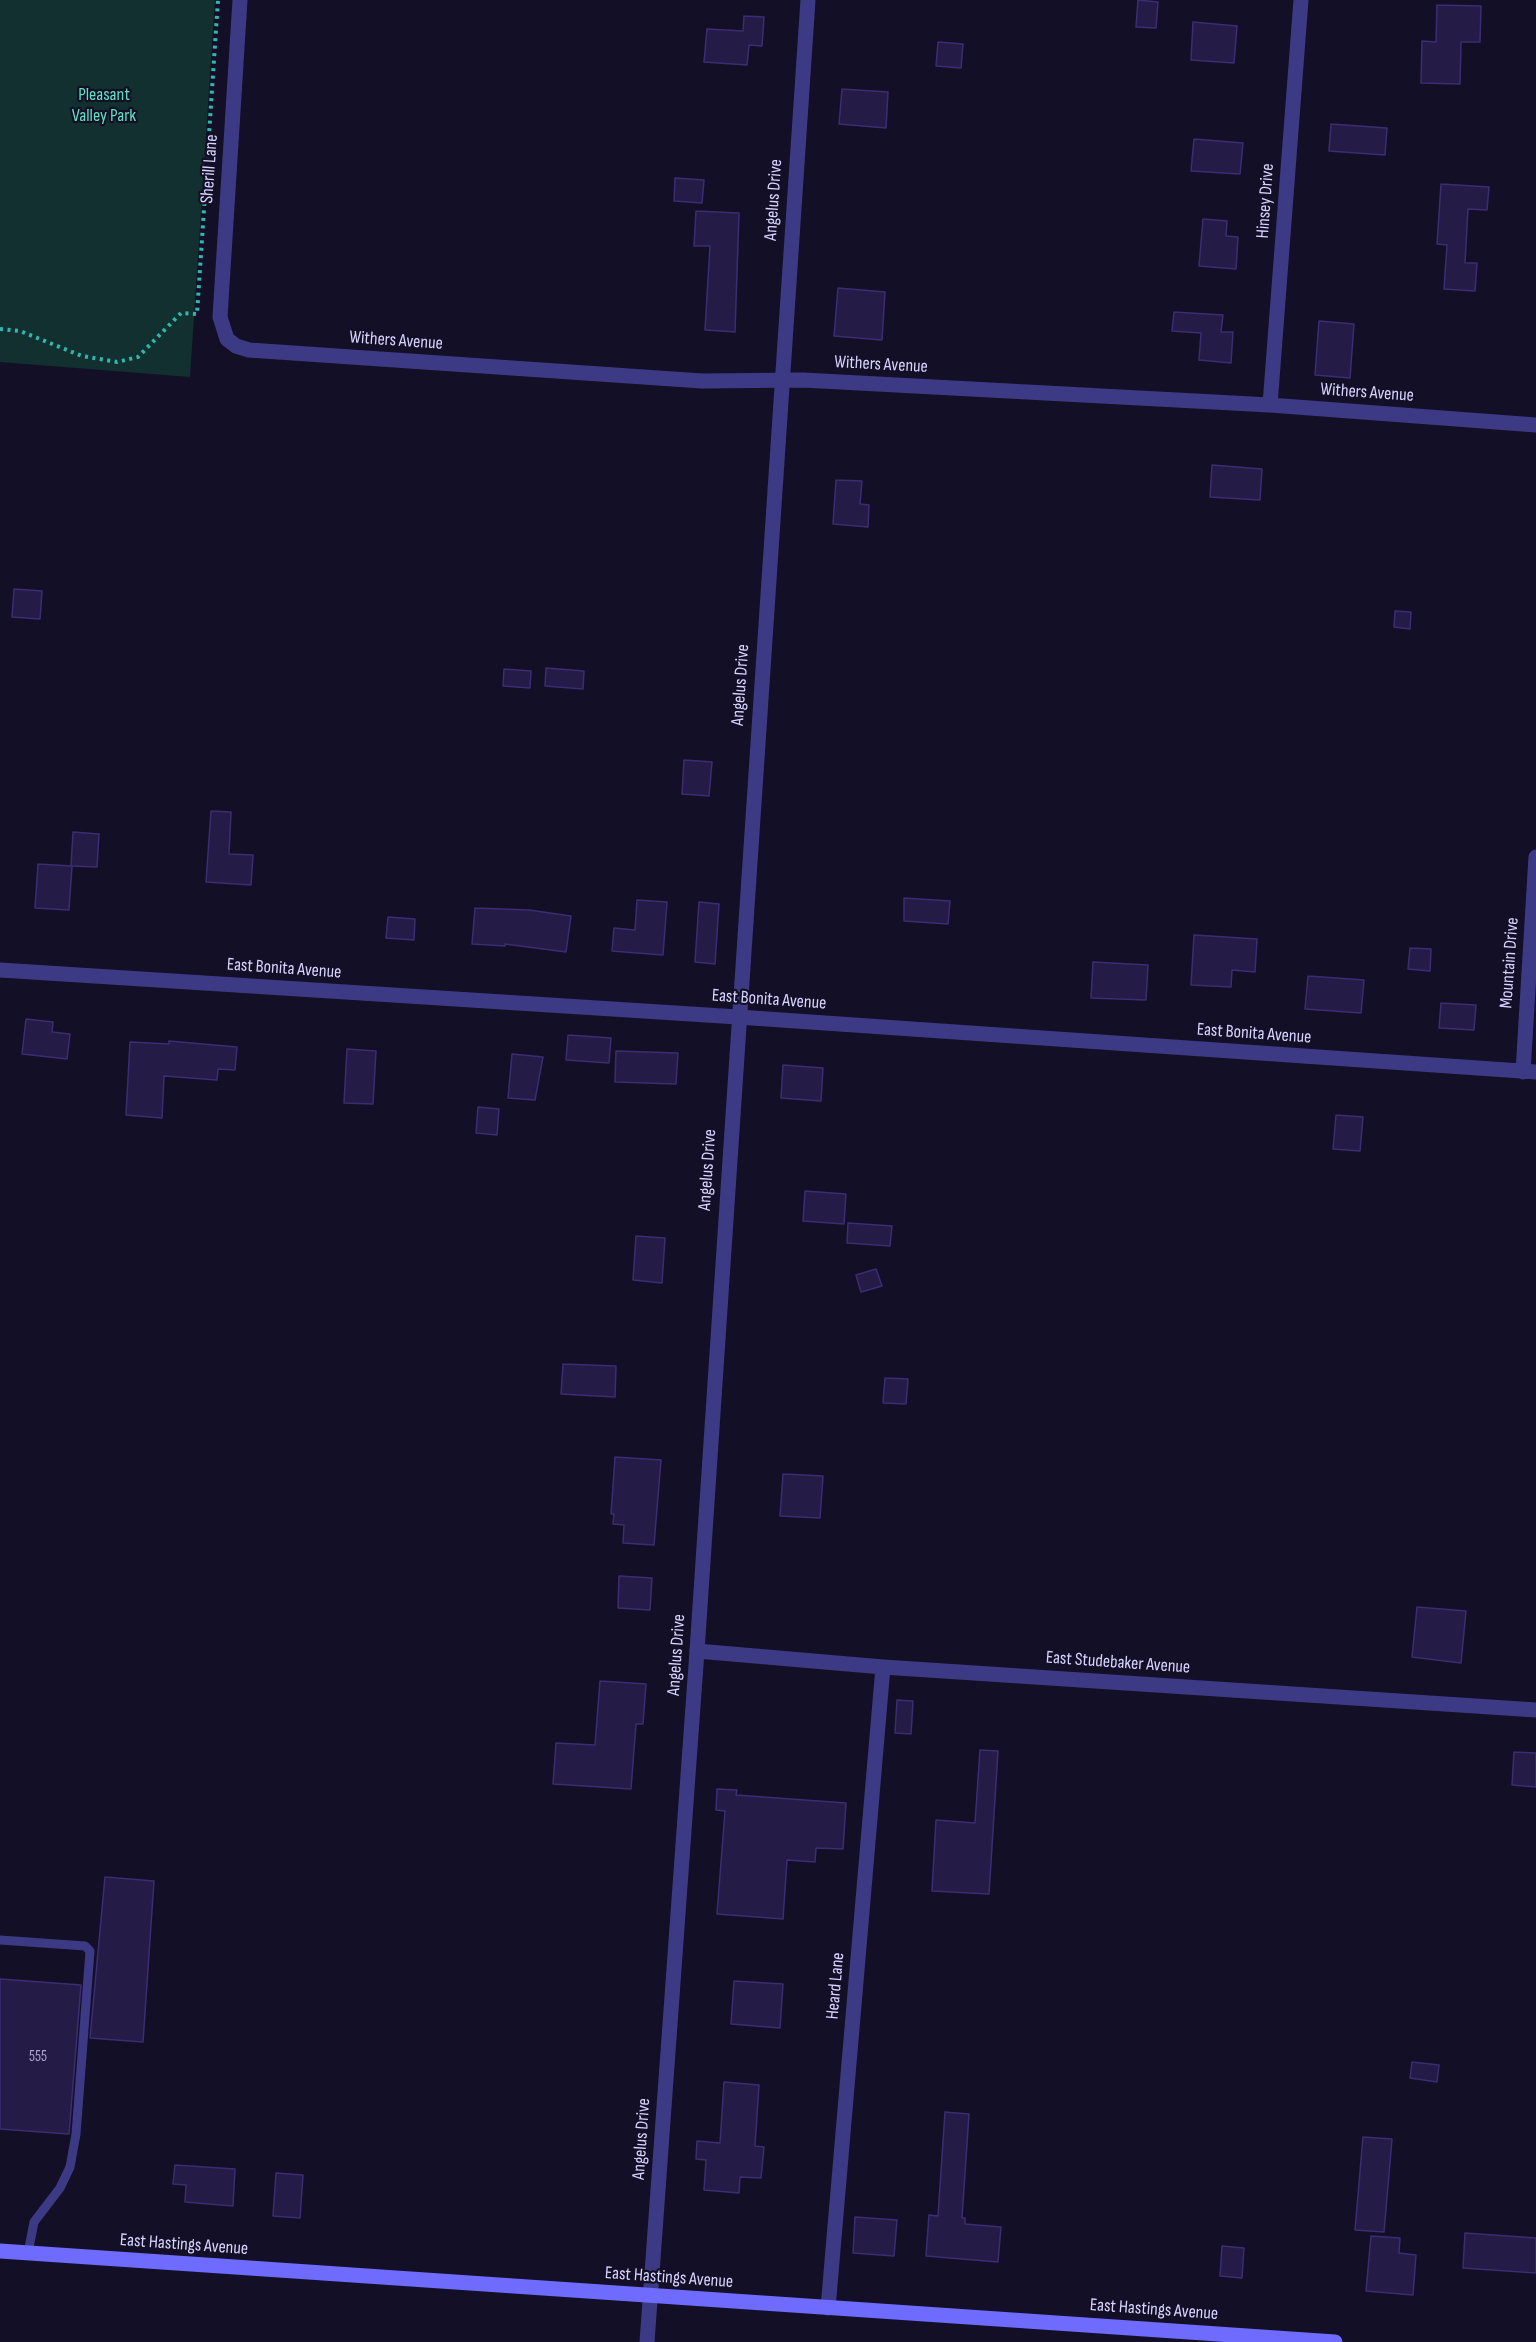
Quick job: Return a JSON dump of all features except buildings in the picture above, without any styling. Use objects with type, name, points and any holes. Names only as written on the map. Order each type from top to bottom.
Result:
[{"type":"main road","name":"East Hastings Avenue","points":[[0,2251],[1335,2342]]},
{"type":"street","name":"Sherill Lane","points":[[227,339],[220,317],[240,0]]},
{"type":"street","name":"Angelus Drive","points":[[647,2342],[697,1651],[808,0]]},
{"type":"street","name":"Hinsey Drive","points":[[1270,405],[1301,0]]},
{"type":"street","name":"Withers Avenue","points":[[227,339],[236,346],[249,351],[702,381],[782,380],[1270,405],[1536,425]]},
{"type":"street","name":"Mountain Drive","points":[[1529,1072],[1536,857]]},
{"type":"street","name":"East Bonita Avenue","points":[[0,970],[738,1017],[1529,1072]]},
{"type":"street","name":"East Studebaker Avenue","points":[[697,1651],[884,1666],[1536,1710]]},
{"type":"street","name":"Heard Lane","points":[[828,2308],[884,1666]]},
{"type":"lane","points":[[0,1940],[85,1946],[90,1951],[76,2134],[70,2167],[60,2188],[34,2222],[28,2253]]},
{"type":"path","points":[[0,329],[20,331],[82,356],[117,362],[138,357],[181,313],[197,314],[218,0]]},
{"type":"green space","name":"Pleasant Valley Park","points":[[0,0],[215,0],[190,377],[0,362]]}]
